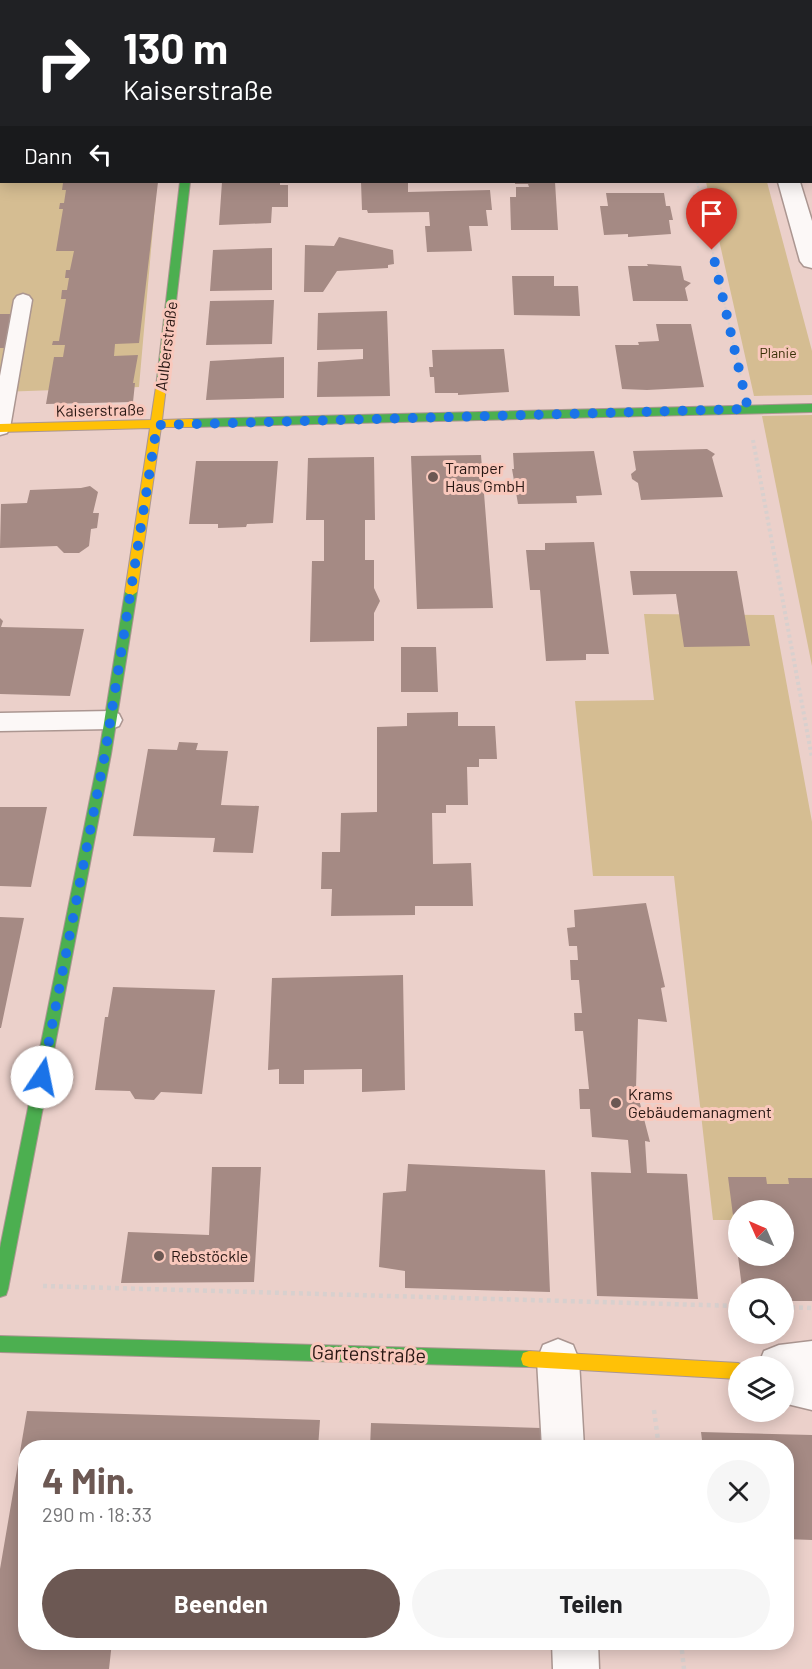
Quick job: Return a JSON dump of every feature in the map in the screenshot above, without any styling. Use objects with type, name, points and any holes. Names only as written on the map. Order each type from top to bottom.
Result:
[{"type":"street","name":"Aulberstraße","points":[[0,1287],[111,720],[157,425],[185,183]]},
{"type":"street","points":[[789,183],[812,261]]},
{"type":"street","name":"Kaiserstraße","points":[[0,428],[812,408]]},
{"type":"street","name":"Gartenstraße","points":[[0,1344],[558,1360],[728,1370]]},
{"type":"street","points":[[558,1360],[563,1440]]},
{"type":"street","points":[[794,1364],[812,1362]]},
{"type":"street","points":[[794,1385],[812,1389]]},
{"type":"street","points":[[575,1650],[576,1669]]},
{"type":"lane","points":[[0,428],[23,300]]},
{"type":"lane","points":[[0,722],[111,720]]},
{"type":"path","points":[[696,183],[748,409],[812,758]]},
{"type":"path","points":[[0,1287],[728,1306]]},
{"type":"path","points":[[794,1307],[812,1308]]},
{"type":"path","points":[[682,1650],[684,1669]]},
{"type":"green space","points":[[0,183],[157,183],[139,387],[0,392]]},
{"type":"green space","name":"Planie","points":[[706,183],[767,183],[812,351],[812,395],[754,396]]},
{"type":"green space","points":[[812,415],[812,666],[762,416]]},
{"type":"green space","points":[[644,614],[774,615],[812,822],[812,1221],[794,1214],[794,1200],[728,1200],[728,1220],[713,1220],[674,876],[593,876],[575,701],[654,700]]},
{"type":"building","points":[[63,183],[158,183],[139,343],[115,344],[114,356],[138,355],[133,383],[135,383],[133,402],[46,404],[54,357],[63,357],[65,345],[52,345],[53,341],[59,341],[66,299],[61,299],[62,290],[67,290],[69,278],[65,278],[66,270],[70,270],[74,251],[56,251],[63,209],[59,209],[60,203],[64,203],[66,190],[62,190]]},
{"type":"building","points":[[222,183],[288,185],[288,207],[272,207],[271,223],[219,225]]},
{"type":"building","points":[[361,183],[408,183],[408,192],[490,190],[492,210],[486,210],[488,226],[469,226],[472,251],[427,252],[425,226],[430,226],[429,212],[368,213],[367,210],[362,210]]},
{"type":"building","points":[[555,183],[558,230],[511,230],[510,197],[516,197],[516,187],[529,187],[528,184],[515,184]]},
{"type":"building","points":[[606,193],[664,193],[666,206],[670,206],[673,220],[669,220],[671,234],[628,237],[628,234],[604,235],[600,206],[608,206]]},
{"type":"building","points":[[339,237],[393,250],[394,264],[388,265],[388,268],[337,271],[323,292],[304,292],[305,245],[334,246]]},
{"type":"building","points":[[272,248],[272,290],[210,291],[213,250]]},
{"type":"building","points":[[647,264],[681,266],[684,280],[691,283],[685,288],[688,301],[633,301],[628,266],[648,266]]},
{"type":"building","points":[[512,276],[554,276],[554,286],[578,286],[580,316],[514,315]]},
{"type":"building","points":[[274,300],[272,344],[206,345],[210,301]]},
{"type":"building","points":[[387,311],[390,396],[317,397],[318,362],[363,359],[363,349],[317,350],[318,313]]},
{"type":"building","points":[[0,314],[12,314],[5,348],[0,348]]},
{"type":"building","points":[[656,324],[691,324],[704,387],[622,389],[615,345],[639,345],[638,342],[659,341]]},
{"type":"building","points":[[504,349],[509,392],[458,395],[458,393],[435,393],[434,377],[430,377],[429,367],[433,367],[432,350]]},
{"type":"building","points":[[284,357],[284,398],[206,400],[210,361]]},
{"type":"building","points":[[707,449],[715,454],[712,457],[723,497],[641,500],[638,483],[632,479],[631,474],[636,470],[633,451]]},
{"type":"building","points":[[594,451],[602,495],[576,496],[577,503],[518,504],[512,469],[514,469],[513,453]]},
{"type":"building","points":[[481,455],[493,608],[417,609],[411,456]]},
{"type":"building","points":[[374,457],[375,520],[365,520],[365,560],[374,560],[374,588],[380,601],[374,613],[374,641],[310,642],[312,561],[324,561],[324,520],[306,520],[308,458]]},
{"type":"building","points":[[196,461],[278,461],[273,523],[218,528],[218,524],[189,524]]},
{"type":"building","points":[[90,486],[98,492],[93,513],[99,513],[97,528],[91,529],[89,546],[79,553],[64,553],[57,546],[0,548],[1,504],[27,503],[30,490]]},
{"type":"building","points":[[594,542],[609,654],[586,654],[586,660],[546,661],[540,590],[530,590],[526,550],[545,550],[545,543]]},
{"type":"building","points":[[630,571],[737,571],[750,646],[684,647],[676,594],[633,595]]},
{"type":"building","points":[[0,618],[3,621],[1,627],[84,629],[70,696],[0,694]]},
{"type":"building","points":[[401,647],[436,647],[438,692],[401,692]]},
{"type":"building","points":[[458,712],[458,726],[495,726],[497,759],[479,759],[479,767],[467,767],[468,805],[446,805],[446,813],[432,813],[433,864],[471,863],[473,906],[415,906],[415,915],[331,916],[332,889],[321,889],[322,852],[340,852],[341,813],[377,812],[377,727],[407,726],[407,713]]},
{"type":"building","points":[[179,742],[198,743],[196,750],[228,751],[221,805],[259,806],[253,853],[213,852],[215,838],[133,836],[148,749],[177,750]]},
{"type":"building","points":[[0,807],[47,807],[31,887],[0,886]]},
{"type":"building","points":[[646,903],[665,987],[661,988],[667,1022],[638,1019],[636,1088],[650,1142],[645,1141],[647,1173],[687,1174],[698,1299],[597,1296],[591,1172],[631,1173],[628,1140],[592,1137],[590,1109],[580,1109],[579,1089],[589,1089],[583,1031],[575,1031],[574,1013],[582,1013],[579,980],[571,980],[570,960],[578,960],[577,946],[569,946],[567,928],[575,927],[574,910]]},
{"type":"building","points":[[0,917],[24,918],[1,1028],[0,1028]]},
{"type":"building","points":[[403,975],[405,1090],[362,1092],[362,1069],[304,1070],[304,1084],[279,1084],[279,1069],[268,1070],[272,978]]},
{"type":"building","points":[[113,987],[215,990],[202,1094],[161,1092],[154,1100],[135,1099],[130,1091],[95,1090],[105,1017],[108,1017]]},
{"type":"building","points":[[408,1164],[545,1170],[550,1292],[405,1288],[405,1271],[379,1267],[383,1193],[406,1191]]},
{"type":"building","points":[[212,1167],[261,1167],[254,1282],[121,1283],[128,1232],[209,1235]]},
{"type":"building","points":[[728,1177],[766,1177],[767,1184],[789,1184],[788,1178],[812,1178],[812,1301],[794,1301],[794,1278],[741,1278],[739,1266],[794,1266],[794,1200],[731,1200]]},
{"type":"building","points":[[27,1411],[320,1420],[319,1440],[22,1440]]},
{"type":"building","points":[[371,1423],[541,1428],[541,1440],[370,1440]]},
{"type":"building","points":[[701,1432],[812,1435],[812,1540],[794,1539],[794,1440],[702,1440]]},
{"type":"building","points":[[18,1464],[18,1650],[111,1650],[109,1669],[0,1669],[0,1569]]},
{"type":"traffic: fast","points":[[161,387],[185,183]]},
{"type":"traffic: fast","points":[[192,423],[812,408]]},
{"type":"traffic: fast","points":[[0,1289],[105,754],[131,592]]},
{"type":"traffic: fast","points":[[0,1344],[529,1359]]},
{"type":"traffic: slow","points":[[131,592],[161,387]]},
{"type":"traffic: slow","points":[[0,428],[192,423]]},
{"type":"traffic: slow","points":[[529,1359],[728,1370]]},
{"type":"place","name":"Tramper Haus GmbH","points":[[433,477]]},
{"type":"place","name":"Krams Gebäudemanagment","points":[[616,1103]]},
{"type":"place","name":"Rebstöckle","points":[[159,1256]]},
{"type":"route","points":[[42,1077],[105,754],[157,425],[748,409],[712,250]]}]
